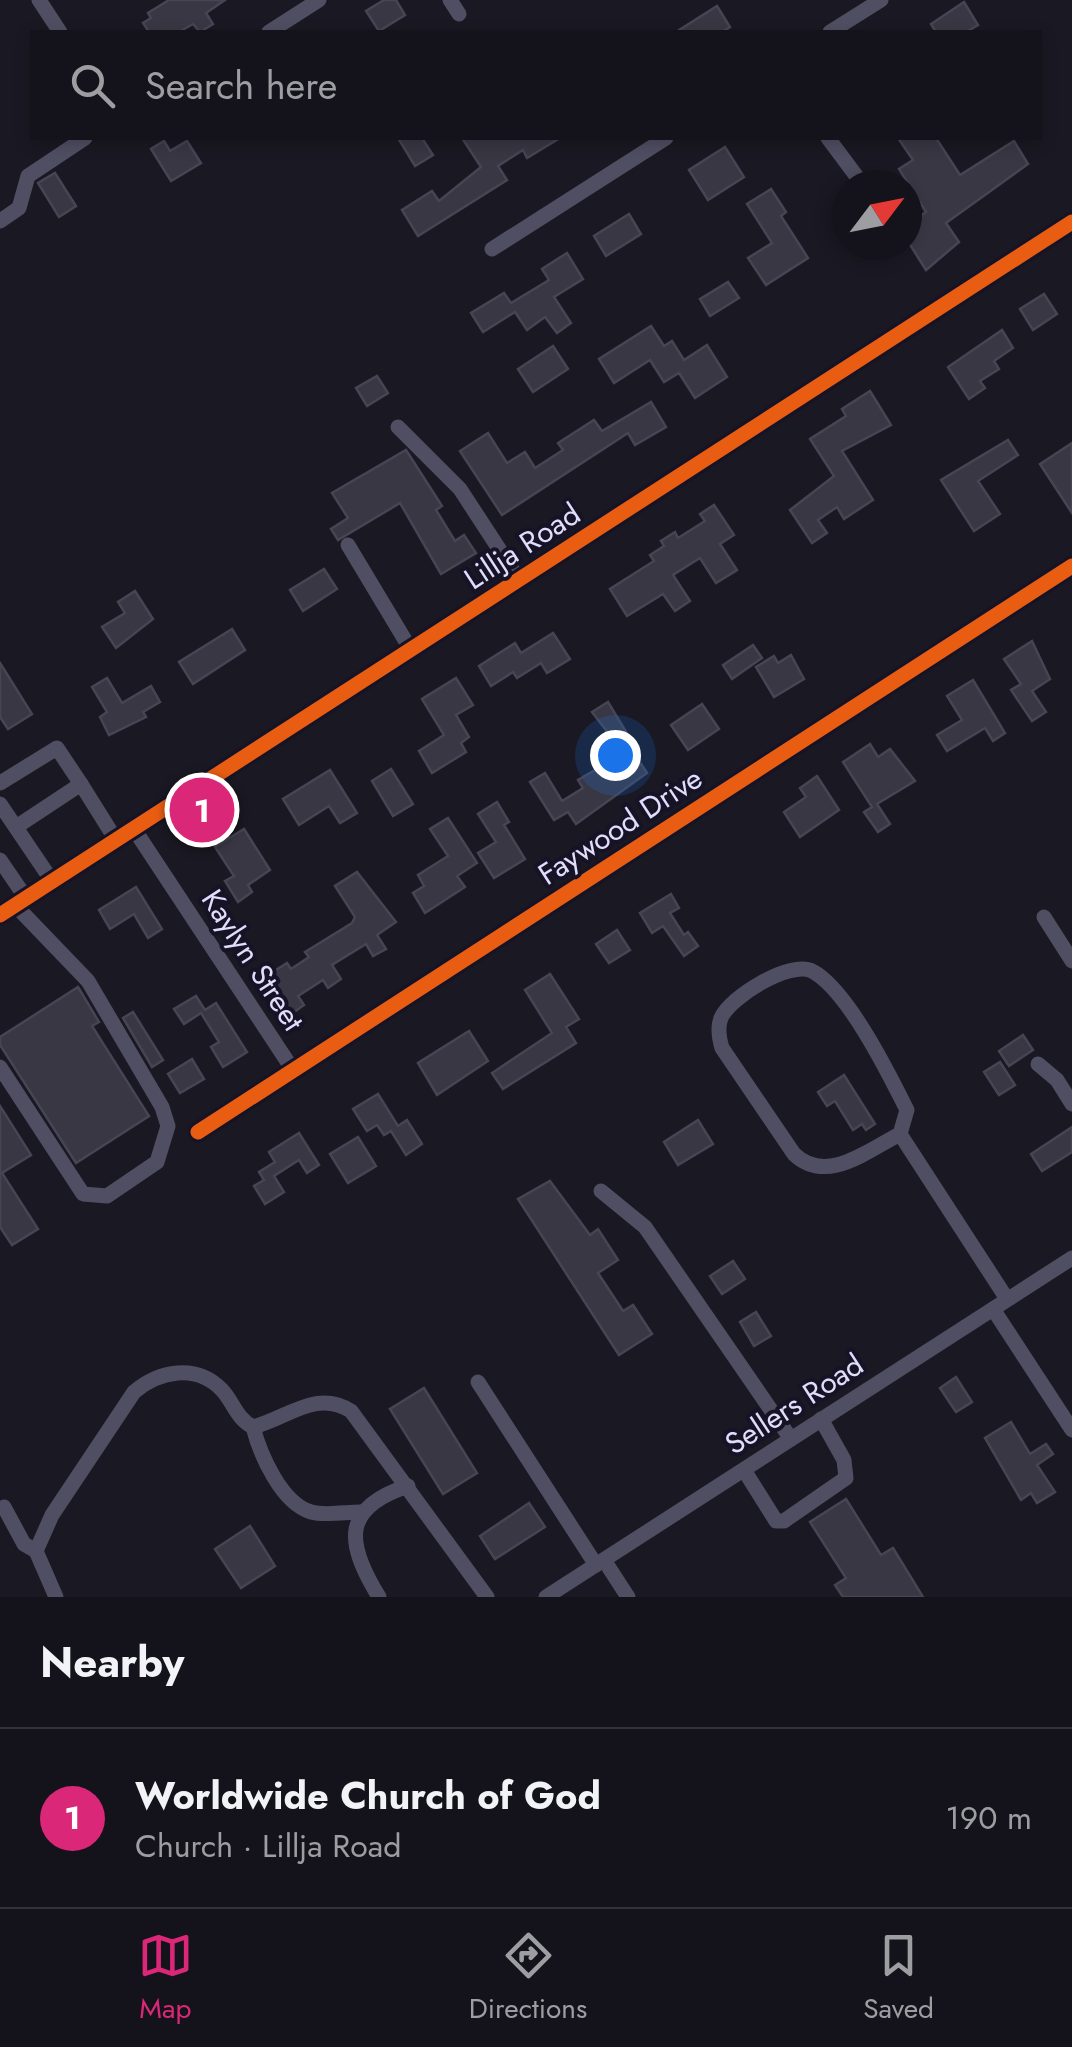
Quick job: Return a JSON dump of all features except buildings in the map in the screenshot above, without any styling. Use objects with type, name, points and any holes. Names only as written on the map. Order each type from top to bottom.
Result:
[{"type":"street","points":[[39,0],[59,30]]},
{"type":"street","points":[[272,30],[320,0]]},
{"type":"street","points":[[833,30],[881,0]]},
{"type":"street","points":[[0,221],[18,208],[28,176],[82,140]]},
{"type":"street","points":[[492,249],[663,140]]},
{"type":"street","points":[[829,140],[852,170]]},
{"type":"street","name":"Lillja Road","points":[[0,915],[1072,222]]},
{"type":"street","points":[[398,427],[460,489],[520,580]]},
{"type":"street","points":[[348,545],[411,650]]},
{"type":"street","name":"Faywood Drive","points":[[198,1132],[1072,566]]},
{"type":"street","points":[[0,783],[56,748],[116,840]]},
{"type":"street","points":[[16,828],[81,784]]},
{"type":"street","points":[[0,804],[52,881]]},
{"type":"street","name":"Kaylyn Street","points":[[134,829],[292,1070]]},
{"type":"street","points":[[0,1067],[83,1194],[107,1196],[157,1162],[168,1126],[162,1106],[88,981],[20,902],[1,864]]},
{"type":"street","points":[[1044,918],[1072,962]]},
{"type":"street","points":[[900,1134],[840,1164],[815,1169],[805,1164],[786,1144],[722,1048],[718,1036],[727,1009],[782,971],[806,968],[832,986],[891,1077],[907,1110],[900,1134],[1072,1430]]},
{"type":"street","points":[[1038,1064],[1056,1080],[1072,1104]]},
{"type":"street","points":[[601,1191],[645,1228],[790,1438]]},
{"type":"street","name":"Sellers Road","points":[[546,1597],[1072,1258]]},
{"type":"street","points":[[36,1552],[52,1515],[109,1436],[122,1406],[149,1379],[186,1372],[220,1388],[242,1422],[252,1427],[260,1454],[288,1495],[310,1512],[360,1512],[388,1492],[408,1486]]},
{"type":"street","points":[[478,1382],[628,1597]]},
{"type":"street","points":[[252,1427],[300,1407],[336,1401],[351,1411],[487,1597]]},
{"type":"street","points":[[744,1470],[776,1521],[784,1520],[846,1478],[844,1460],[821,1419]]},
{"type":"street","points":[[4,1507],[24,1544],[36,1552],[56,1597]]},
{"type":"street","points":[[360,1512],[355,1547],[379,1597]]},
{"type":"cycle path","points":[[0,915],[1072,222]]},
{"type":"cycle path","points":[[198,1132],[1072,566]]},
{"type":"place","name":"Worldwide Church of God","points":[[202,810]]}]
